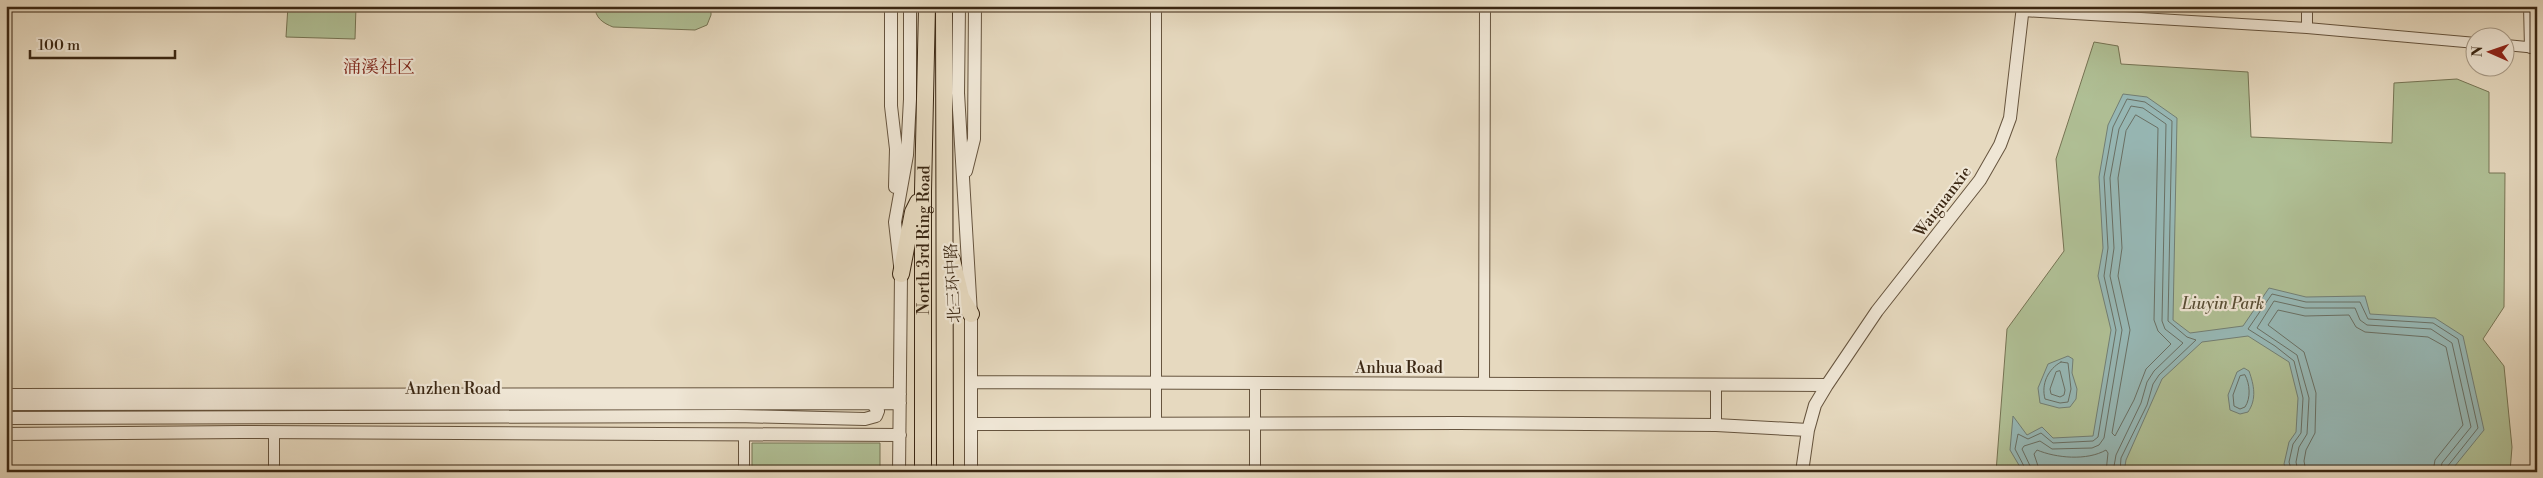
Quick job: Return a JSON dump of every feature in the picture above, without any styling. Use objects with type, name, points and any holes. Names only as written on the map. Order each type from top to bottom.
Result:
[{"type":"highway","name":"North 3rd Ring Road","points":[[922,472],[923,191],[918,96],[927,6]]},
{"type":"highway","name":"North 3rd Ring Road","points":[[944,6],[951,93],[945,233],[946,472]]},
{"type":"highway","points":[[901,274],[913,212],[923,191]]},
{"type":"highway","points":[[945,233],[961,297],[971,314]]},
{"type":"street","points":[[891,6],[891,106],[896,149],[895,222],[901,274],[899,472]]},
{"type":"street","points":[[895,222],[918,96],[910,6]]},
{"type":"street","name":"北三环中路","points":[[959,6],[951,93],[963,183],[971,314],[971,472]]},
{"type":"street","points":[[963,183],[974,140],[975,6]]},
{"type":"street","points":[[1156,6],[1156,424]]},
{"type":"street","points":[[1484,384],[1485,6]]},
{"type":"street","points":[[2307,6],[2307,28]]},
{"type":"street","points":[[2516,47],[2533,48],[2528,6]]},
{"type":"street","points":[[2023,9],[2307,28],[2466,42]]},
{"type":"street","name":"Waiguanxie","points":[[1802,472],[1808,430],[1815,405],[1827,385],[1846,354],[1980,180],[1992,161],[2010,118],[2023,9]]},
{"type":"street","name":"Anhua Road","points":[[971,382],[1827,385]]},
{"type":"street","points":[[1255,383],[1255,472]]},
{"type":"street","points":[[1716,385],[1716,425]]},
{"type":"street","points":[[359,394],[369,404]]},
{"type":"street","name":"Anzhen Road","points":[[6,404],[241,399],[359,394],[645,394],[900,398]]},
{"type":"street","points":[[635,404],[645,394]]},
{"type":"street","name":"Anzhen Road","points":[[6,395],[241,399],[369,404],[872,403],[900,398]]},
{"type":"street","points":[[240,432],[241,399]]},
{"type":"street","points":[[821,435],[859,418],[876,416],[878,411],[872,403]]},
{"type":"street","points":[[648,416],[673,435]]},
{"type":"street","name":"Anzhen Road","points":[[6,418],[648,416],[859,418]]},
{"type":"street","points":[[395,433],[408,417]]},
{"type":"street","points":[[971,424],[1716,425],[1808,430]]},
{"type":"street","points":[[6,434],[274,432],[744,436],[900,434]]},
{"type":"street","points":[[274,432],[274,472]]},
{"type":"street","points":[[744,436],[744,472]]},
{"type":"green space","points":[[288,6],[356,6],[355,39],[286,37]]},
{"type":"green space","points":[[595,6],[711,6],[711,15],[707,25],[695,30],[613,27],[600,20],[596,14]]},
{"type":"green space","name":"Liuyin Park","points":[[2094,42],[2118,46],[2121,64],[2248,72],[2251,137],[2392,143],[2394,83],[2457,79],[2489,92],[2489,173],[2505,173],[2504,307],[2483,339],[2504,366],[2512,447],[2510,472],[1996,472],[2007,329],[2064,251],[2056,159]]},
{"type":"green space","points":[[752,443],[880,443],[880,472],[752,472]]},
{"type":"water","points":[[2123,94],[2147,97],[2177,118],[2173,320],[2190,333],[2243,326],[2269,288],[2306,297],[2365,296],[2370,314],[2435,318],[2463,336],[2484,430],[2450,472],[2288,472],[2284,464],[2289,442],[2296,432],[2298,398],[2289,362],[2248,336],[2202,342],[2162,379],[2126,460],[2124,472],[2023,472],[2010,450],[2013,416],[2027,435],[2042,427],[2053,438],[2093,436],[2111,330],[2098,276],[2103,248],[2099,177],[2108,125]]},
{"type":"water","points":[[2068,356],[2073,359],[2072,373],[2077,389],[2076,399],[2070,407],[2059,408],[2040,403],[2038,388],[2048,364]]},
{"type":"water","points":[[2244,368],[2249,371],[2251,376],[2254,397],[2248,412],[2240,414],[2230,410],[2228,395],[2237,372]]},
{"type":"district","name":"涌溪社区","points":[[379,67]]}]
